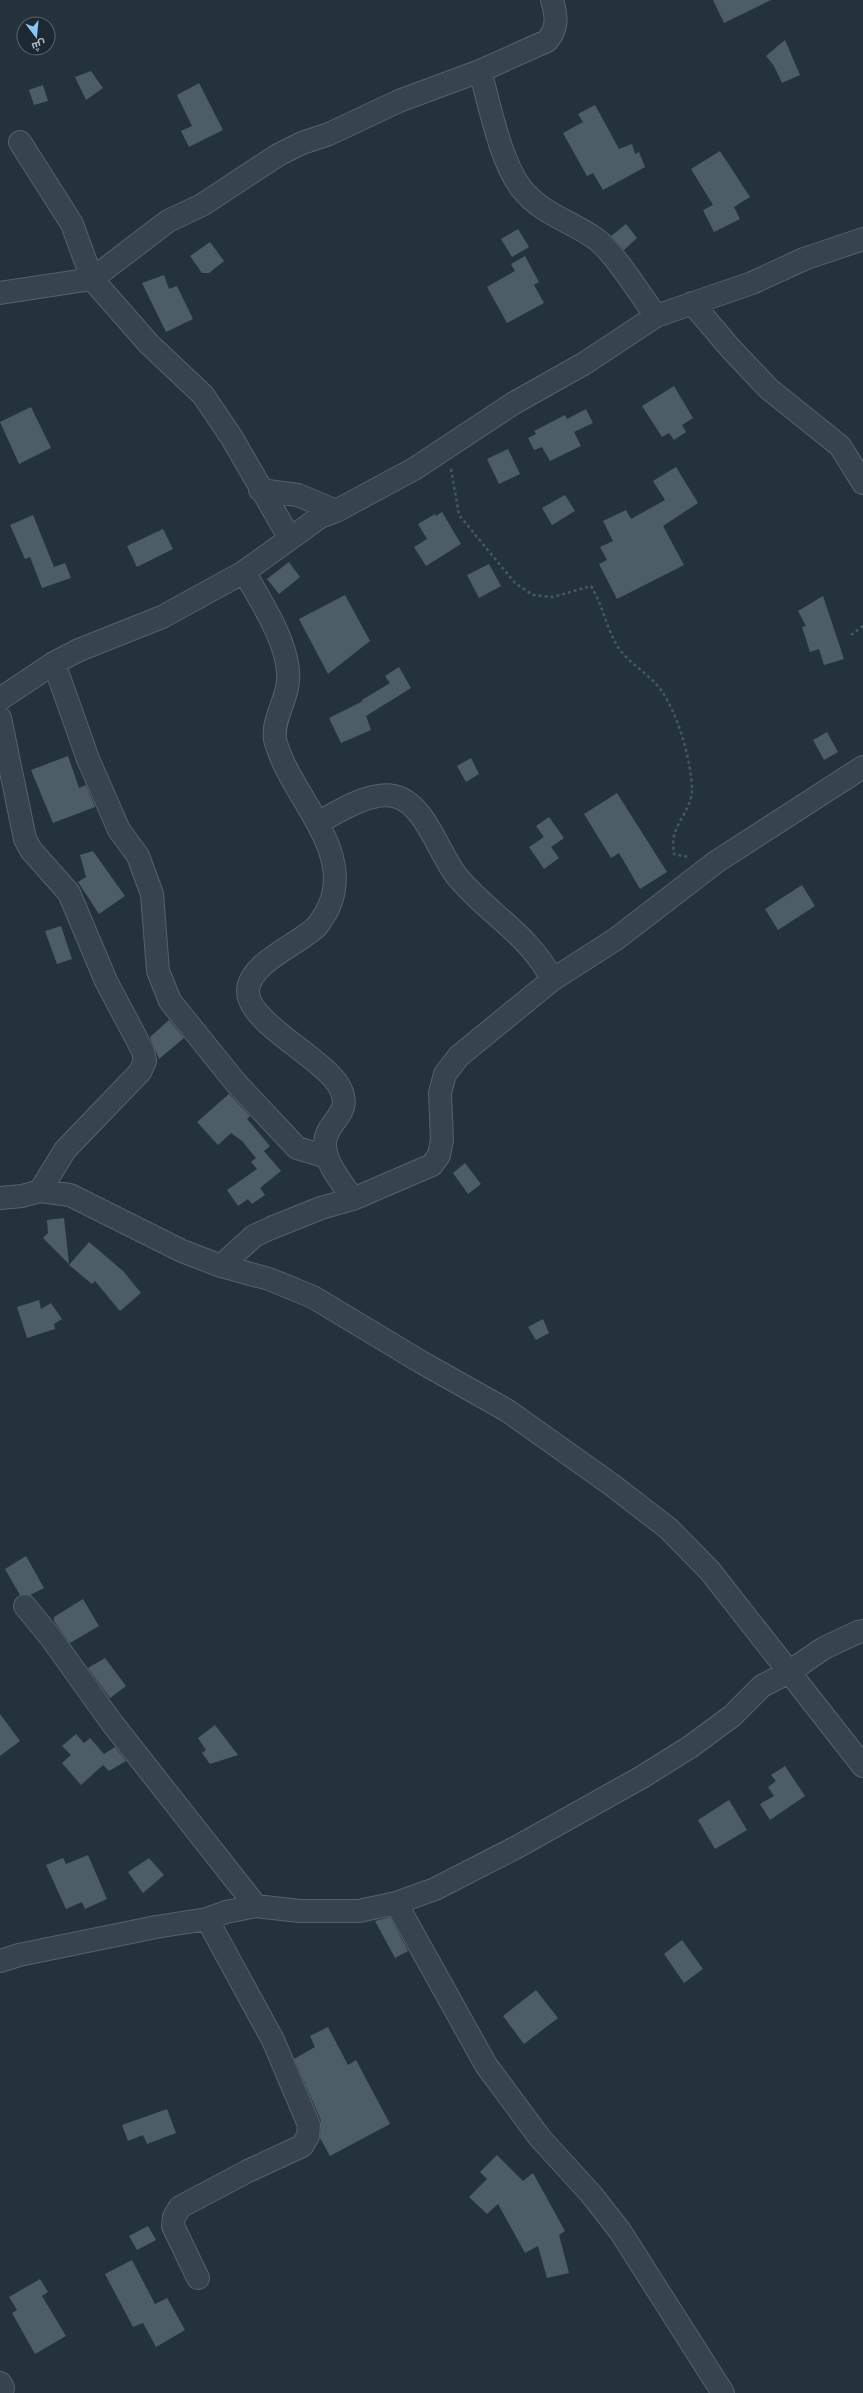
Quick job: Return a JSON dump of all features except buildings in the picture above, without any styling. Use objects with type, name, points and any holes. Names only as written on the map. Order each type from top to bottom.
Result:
[{"type":"street","points":[[0,293],[92,279],[168,221],[202,205],[278,155],[336,132],[399,101],[480,71],[547,41],[554,33],[557,24],[552,0]]},
{"type":"street","points":[[480,71],[502,150],[521,188],[540,208],[597,239],[613,257],[656,316]]},
{"type":"street","points":[[20,142],[72,224],[92,279],[149,344],[203,396],[232,438],[260,490],[289,537]]},
{"type":"street","points":[[0,699],[54,663],[79,650],[162,617],[244,572],[289,537],[320,516],[336,511],[414,469],[514,403],[585,363],[656,316],[752,283],[804,259],[863,239]]},
{"type":"street","points":[[692,303],[731,349],[769,389],[840,446],[863,484]]},
{"type":"street","points":[[260,490],[298,495],[336,511]]},
{"type":"street","points":[[244,572],[265,608],[286,660],[288,680],[286,697],[275,729],[275,740],[286,769],[318,823],[332,857],[334,879],[330,904],[317,926],[272,958],[255,975],[248,990],[250,1002],[261,1018],[326,1070],[339,1087],[344,1098],[343,1112],[328,1131],[325,1143],[327,1157],[353,1199]]},
{"type":"street","points":[[54,663],[100,787],[119,830],[138,856],[152,894],[158,971],[170,1001],[236,1083],[297,1148],[327,1157]]},
{"type":"street","points":[[0,718],[26,839],[31,850],[69,893],[106,981],[143,1051],[145,1061],[134,1079],[65,1150],[40,1190]]},
{"type":"street","points":[[221,1266],[254,1236],[321,1208],[353,1199],[432,1165],[439,1155],[442,1140],[440,1093],[445,1074],[459,1056],[552,980],[616,939],[716,862],[863,767]]},
{"type":"street","points":[[318,823],[352,804],[376,797],[393,796],[410,804],[420,815],[456,875],[533,950],[545,966],[552,980]]},
{"type":"street","points":[[0,1198],[22,1196],[40,1190],[70,1195],[182,1250],[221,1266],[269,1279],[313,1297],[421,1362],[508,1411],[612,1485],[669,1529],[710,1571],[863,1766]]},
{"type":"street","points":[[25,1606],[52,1639],[112,1723],[256,1906]]},
{"type":"street","points":[[0,1961],[19,1955],[156,1927],[207,1919],[226,1912],[256,1906],[299,1911],[359,1911],[396,1903],[435,1889],[517,1847],[642,1777],[690,1747],[732,1716],[762,1686],[788,1672],[824,1648],[863,1631]]},
{"type":"street","points":[[396,1903],[486,2065],[540,2138],[591,2194],[620,2231],[723,2393]]},
{"type":"street","points":[[198,2278],[173,2226],[174,2217],[180,2208],[248,2171],[302,2146],[308,2136],[310,2125],[273,2040],[207,1919]]},
{"type":"path","points":[[447,447],[459,515],[514,583],[533,595],[553,597],[591,586],[600,601],[607,624],[618,647],[637,669],[656,683],[671,706],[680,727],[692,791],[689,806],[673,838],[674,854],[716,862]]},
{"type":"path","points":[[851,635],[863,626]]}]
